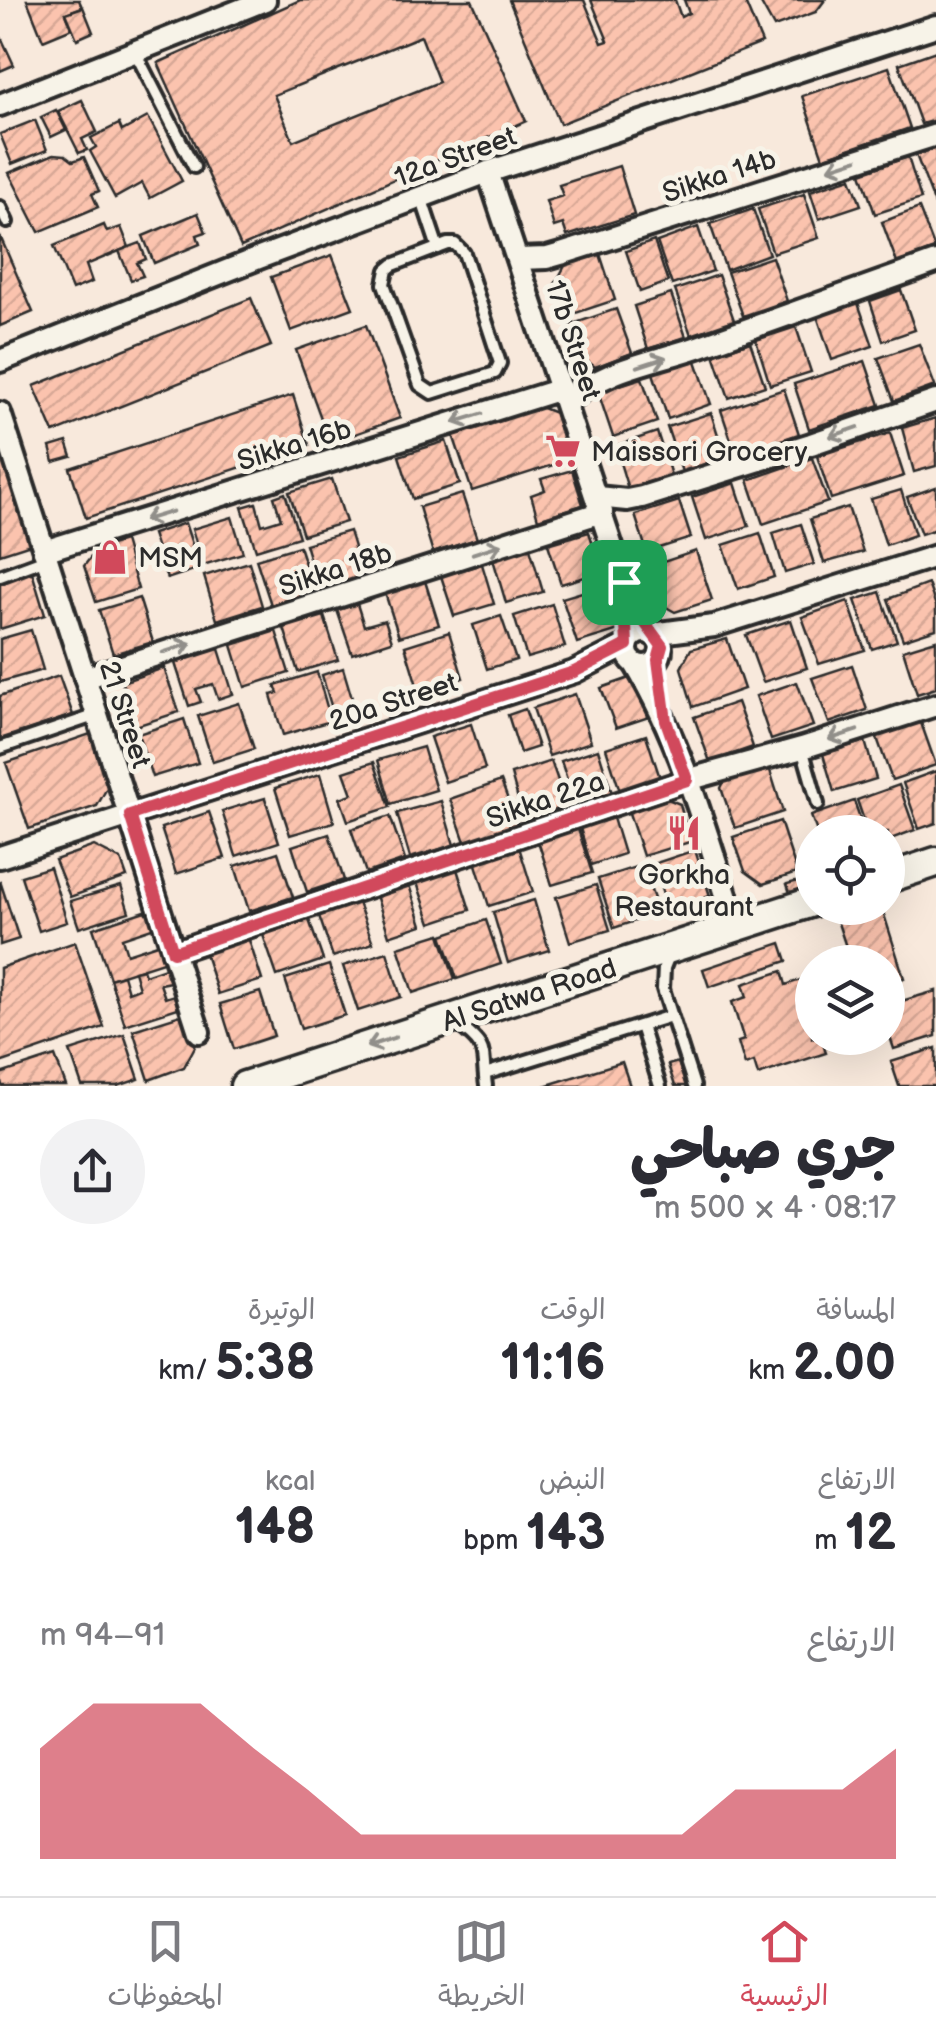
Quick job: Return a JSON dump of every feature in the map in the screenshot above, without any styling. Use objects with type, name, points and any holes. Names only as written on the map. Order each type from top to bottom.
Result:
[{"type":"main road","points":[[905,872],[936,862]]},
{"type":"main road","name":"Al Satwa Road","points":[[245,1086],[273,1081],[795,908]]},
{"type":"street","points":[[0,105],[265,0]]},
{"type":"street","name":"12a Street","points":[[0,361],[488,172],[936,26]]},
{"type":"street","name":"Sikka 14b","points":[[518,259],[561,254],[936,135]]},
{"type":"street","name":"17b Street","points":[[488,172],[624,582],[651,633]]},
{"type":"street","name":"Sikka 16b","points":[[46,555],[576,394],[602,378],[936,262]]},
{"type":"street","name":"Sikka 18b","points":[[84,678],[599,504],[642,497],[936,401]]},
{"type":"street","name":"21 Street","points":[[0,413],[199,1032]]},
{"type":"street","points":[[714,626],[648,666],[631,653],[637,633],[714,626],[936,556]]},
{"type":"street","name":"17b Street","points":[[624,582],[631,653],[666,721],[736,927]]},
{"type":"street","points":[[651,633],[662,646],[659,658]]},
{"type":"street","name":"20a Street","points":[[0,857],[631,653]]},
{"type":"street","name":"17b Street","points":[[659,658],[666,721]]},
{"type":"street","name":"Sikka 22a","points":[[173,952],[687,780],[936,705]]},
{"type":"lane","points":[[135,52],[194,167]]},
{"type":"lane","points":[[421,197],[438,248]]},
{"type":"lane","points":[[0,207],[7,222]]},
{"type":"lane","points":[[455,244],[464,253],[500,363],[495,373],[432,393],[420,385],[384,277],[392,265],[438,248],[455,244]]},
{"type":"lane","points":[[0,576],[46,555]]},
{"type":"lane","points":[[0,748],[96,715]]},
{"type":"lane","points":[[802,748],[818,804]]},
{"type":"lane","points":[[672,948],[663,989],[694,1086]]},
{"type":"lane","points":[[452,1019],[478,1041],[485,1056],[486,1080],[671,1016]]},
{"type":"lane","points":[[640,1026],[660,1086]]},
{"type":"building","points":[[27,0],[79,0],[82,7],[66,13],[72,28],[43,40]]},
{"type":"building","points":[[300,0],[472,0],[526,121],[241,247],[158,63]],"holes":[[[421,36],[439,82],[293,141],[274,95]]]},
{"type":"building","points":[[509,0],[584,0],[602,43],[608,41],[591,0],[675,0],[681,17],[689,13],[684,0],[744,0],[762,43],[560,124]]},
{"type":"building","points":[[759,0],[825,0],[816,12],[774,27]]},
{"type":"building","points":[[83,7],[93,32],[77,39],[66,13]]},
{"type":"building","points":[[0,35],[14,65],[0,71]]},
{"type":"building","points":[[936,51],[936,120],[921,124],[899,64]]},
{"type":"building","points":[[889,67],[910,128],[823,158],[802,96]]},
{"type":"building","points":[[82,100],[97,132],[82,139],[87,150],[79,153],[58,111]]},
{"type":"building","points":[[56,110],[66,130],[51,137],[41,117]]},
{"type":"building","points":[[148,117],[182,181],[150,198],[142,183],[115,198],[90,151],[96,147],[91,138],[119,124],[122,131]]},
{"type":"building","points":[[35,120],[47,150],[12,164],[0,134]]},
{"type":"building","points":[[936,148],[936,207],[916,155]]},
{"type":"building","points":[[54,154],[73,161],[84,157],[99,191],[92,194],[98,207],[39,232],[9,173]]},
{"type":"building","points":[[908,157],[921,199],[875,214],[861,173]]},
{"type":"building","points":[[619,166],[634,215],[567,236],[563,224],[554,227],[546,201],[563,196],[559,185]]},
{"type":"building","points":[[851,178],[861,205],[819,219],[810,191]]},
{"type":"building","points":[[804,194],[819,238],[773,253],[758,209]]},
{"type":"building","points":[[919,208],[935,249],[897,263],[882,222]]},
{"type":"building","points":[[753,209],[769,254],[726,270],[710,224]]},
{"type":"building","points":[[198,213],[206,232],[197,235],[200,244],[154,263],[143,236]]},
{"type":"building","points":[[104,225],[107,232],[121,227],[129,247],[86,265],[92,282],[72,290],[54,246]]},
{"type":"building","points":[[698,227],[713,271],[672,285],[657,242]]},
{"type":"building","points":[[0,236],[33,312],[0,326]]},
{"type":"building","points":[[654,241],[668,282],[640,292],[626,251]]},
{"type":"building","points":[[140,243],[146,259],[137,263],[143,276],[131,280],[119,251]]},
{"type":"building","points":[[600,254],[615,300],[567,316],[555,284],[566,264]]},
{"type":"building","points":[[332,255],[353,308],[291,331],[271,277]]},
{"type":"building","points":[[772,257],[787,301],[743,316],[727,272]]},
{"type":"building","points":[[718,275],[734,320],[691,335],[675,290]]},
{"type":"building","points":[[901,290],[915,330],[883,341],[870,301]]},
{"type":"building","points":[[671,294],[686,337],[648,349],[634,306]]},
{"type":"building","points":[[251,298],[271,346],[54,433],[34,386]]},
{"type":"building","points":[[858,303],[873,346],[832,360],[817,316]]},
{"type":"building","points":[[616,309],[632,353],[595,367],[582,357],[570,325]]},
{"type":"building","points":[[366,325],[400,418],[330,443],[296,350]]},
{"type":"building","points":[[796,327],[811,372],[770,385],[756,340]]},
{"type":"building","points":[[750,342],[765,386],[729,398],[714,354]]},
{"type":"building","points":[[919,344],[935,386],[894,401],[878,358]]},
{"type":"building","points":[[695,358],[711,404],[668,419],[653,373]]},
{"type":"building","points":[[865,361],[880,405],[809,429],[794,384]]},
{"type":"building","points":[[642,378],[657,422],[613,437],[598,392]]},
{"type":"building","points":[[784,389],[799,434],[736,455],[721,410]]},
{"type":"building","points":[[293,395],[309,445],[86,518],[70,468]]},
{"type":"building","points":[[540,407],[555,413],[569,460],[472,491],[453,435]]},
{"type":"building","points":[[711,413],[725,457],[682,472],[667,427]]},
{"type":"building","points":[[936,418],[936,466],[914,472],[902,428]]},
{"type":"building","points":[[657,432],[671,475],[628,489],[615,446]]},
{"type":"building","points":[[890,433],[904,476],[831,499],[817,456]]},
{"type":"building","points":[[446,441],[460,484],[413,499],[399,456]]},
{"type":"building","points":[[67,442],[72,457],[54,462],[50,447]]},
{"type":"building","points":[[0,448],[31,544],[0,554]]},
{"type":"building","points":[[812,458],[828,502],[763,524],[748,480]]},
{"type":"building","points":[[572,470],[583,505],[538,519],[531,495],[545,490],[541,479]]},
{"type":"building","points":[[332,479],[346,522],[303,535],[289,492]]},
{"type":"building","points":[[735,483],[749,526],[706,540],[692,497]]},
{"type":"building","points":[[936,487],[936,529],[921,534],[907,497]]},
{"type":"building","points":[[901,490],[915,535],[886,545],[871,499]]},
{"type":"building","points":[[285,493],[299,537],[256,550],[242,507],[256,503],[262,525],[281,519],[274,497]]},
{"type":"building","points":[[462,494],[477,539],[433,553],[419,507]]},
{"type":"building","points":[[679,501],[691,538],[647,552],[635,515]]},
{"type":"building","points":[[848,507],[863,552],[824,563],[810,519]]},
{"type":"building","points":[[232,517],[243,553],[203,565],[192,529]]},
{"type":"building","points":[[185,523],[200,568],[167,579],[152,534]]},
{"type":"building","points":[[801,524],[814,564],[785,573],[773,533]]},
{"type":"building","points":[[349,531],[363,577],[319,590],[305,544]]},
{"type":"building","points":[[589,532],[602,572],[561,584],[548,544]]},
{"type":"building","points":[[760,533],[774,577],[738,589],[723,545]]},
{"type":"building","points":[[124,541],[138,589],[96,602],[84,566],[97,549]]},
{"type":"building","points":[[299,546],[314,591],[271,605],[256,559]]},
{"type":"building","points":[[530,548],[543,592],[506,603],[493,559]]},
{"type":"building","points":[[696,551],[712,600],[675,612],[659,603],[648,567]]},
{"type":"building","points":[[249,562],[262,606],[217,620],[204,576]]},
{"type":"building","points":[[482,564],[494,604],[454,616],[441,576]]},
{"type":"building","points":[[32,572],[45,615],[0,629],[0,583]]},
{"type":"building","points":[[425,581],[439,625],[399,637],[385,593]]},
{"type":"building","points":[[928,584],[936,606],[936,629],[903,640],[888,599]]},
{"type":"building","points":[[605,585],[619,630],[577,643],[562,598]]},
{"type":"building","points":[[880,592],[897,641],[872,649],[855,600]]},
{"type":"building","points":[[139,598],[153,642],[113,654],[99,610]]},
{"type":"building","points":[[848,601],[865,650],[819,664],[802,617]]},
{"type":"building","points":[[357,604],[364,626],[385,620],[392,641],[352,654],[337,610]]},
{"type":"building","points":[[552,604],[565,647],[527,658],[514,616]]},
{"type":"building","points":[[324,616],[338,660],[298,672],[284,628]]},
{"type":"building","points":[[501,616],[516,660],[487,669],[473,625]]},
{"type":"building","points":[[791,620],[807,668],[763,682],[746,635]]},
{"type":"building","points":[[31,630],[43,670],[0,682],[0,639]]},
{"type":"building","points":[[276,631],[289,673],[245,687],[232,645]]},
{"type":"building","points":[[449,632],[463,678],[419,692],[405,646]]},
{"type":"building","points":[[727,639],[744,689],[693,707],[681,668],[691,649]]},
{"type":"building","points":[[936,640],[936,688],[917,694],[903,650]]},
{"type":"building","points":[[219,649],[233,694],[218,699],[213,684],[196,689],[201,702],[189,706],[175,663]]},
{"type":"building","points":[[852,665],[867,710],[829,723],[812,678]]},
{"type":"building","points":[[164,668],[179,712],[136,726],[122,682]]},
{"type":"building","points":[[343,668],[356,712],[335,719],[322,675]]},
{"type":"building","points":[[317,672],[331,721],[283,735],[271,695],[278,693],[275,685]]},
{"type":"building","points":[[59,676],[73,715],[0,739],[0,696]]},
{"type":"building","points":[[635,676],[649,717],[616,728],[601,688]]},
{"type":"building","points":[[797,682],[813,726],[771,740],[756,696]]},
{"type":"building","points":[[575,694],[591,742],[549,756],[533,708]]},
{"type":"building","points":[[737,702],[753,747],[710,762],[694,717]]},
{"type":"building","points":[[239,703],[254,749],[213,762],[198,716]]},
{"type":"building","points":[[525,709],[538,747],[520,753],[508,715]]},
{"type":"building","points":[[184,719],[198,763],[152,777],[138,734]]},
{"type":"building","points":[[920,720],[936,765],[892,780],[876,735]]},
{"type":"building","points":[[471,724],[485,769],[445,782],[430,737]]},
{"type":"building","points":[[96,732],[113,777],[97,806],[29,829],[6,763]]},
{"type":"building","points":[[646,735],[660,778],[620,791],[606,748]]},
{"type":"building","points":[[865,741],[876,779],[834,792],[823,754]]},
{"type":"building","points":[[423,747],[436,790],[391,804],[378,760]]},
{"type":"building","points":[[598,749],[612,793],[575,804],[561,761]]},
{"type":"building","points":[[551,761],[567,806],[524,821],[511,774]]},
{"type":"building","points":[[374,762],[390,807],[348,821],[340,798],[352,794],[344,772]]},
{"type":"building","points":[[768,764],[783,812],[735,828],[721,788],[726,778]]},
{"type":"building","points":[[936,771],[936,823],[919,829],[903,783]]},
{"type":"building","points":[[320,774],[334,822],[290,835],[275,788]]},
{"type":"building","points":[[501,781],[517,824],[465,842],[450,799]]},
{"type":"building","points":[[899,785],[915,830],[905,834],[905,815],[862,815],[857,800]]},
{"type":"building","points":[[265,798],[279,842],[236,856],[222,811]]},
{"type":"building","points":[[665,798],[680,804],[690,842],[643,856],[628,810]]},
{"type":"building","points":[[441,801],[454,845],[410,858],[397,813]]},
{"type":"building","points":[[854,801],[859,815],[814,815]]},
{"type":"building","points":[[209,812],[225,858],[176,874],[161,828]]},
{"type":"building","points":[[390,816],[405,860],[366,873],[351,829]]},
{"type":"building","points":[[613,818],[624,854],[591,865],[580,828]]},
{"type":"building","points":[[780,821],[795,874],[763,884],[745,871],[733,837]]},
{"type":"building","points":[[578,829],[592,873],[552,885],[538,841]]},
{"type":"building","points":[[329,834],[344,880],[307,892],[292,846]]},
{"type":"building","points":[[94,846],[121,860],[127,877],[70,897],[55,860]]},
{"type":"building","points":[[519,847],[533,892],[489,906],[475,861]]},
{"type":"building","points":[[695,850],[710,896],[668,910],[653,864]]},
{"type":"building","points":[[278,852],[293,897],[249,911],[235,866]]},
{"type":"building","points":[[642,865],[659,913],[614,928],[598,879]]},
{"type":"building","points":[[50,867],[67,922],[39,931],[21,876]]},
{"type":"building","points":[[457,869],[470,910],[431,923],[417,883]]},
{"type":"building","points":[[0,881],[19,939],[0,945]]},
{"type":"building","points":[[795,882],[795,894],[791,896],[787,884]]},
{"type":"building","points":[[409,885],[422,925],[389,936],[376,895]]},
{"type":"building","points":[[596,885],[610,930],[570,942],[556,897]]},
{"type":"building","points":[[121,886],[129,912],[79,928],[70,901]]},
{"type":"building","points":[[357,900],[373,943],[333,957],[318,913]]},
{"type":"building","points":[[534,900],[549,950],[508,963],[493,912]]},
{"type":"building","points":[[150,912],[155,927],[122,938],[127,954],[160,943],[166,961],[110,979],[93,928]]},
{"type":"building","points":[[308,917],[323,960],[277,976],[262,932]]},
{"type":"building","points":[[486,920],[501,964],[457,979],[442,935]]},
{"type":"building","points":[[839,925],[887,925],[894,945],[845,945]]},
{"type":"building","points":[[440,934],[455,979],[413,993],[398,947]]},
{"type":"building","points":[[248,937],[262,980],[218,994],[204,951]]},
{"type":"building","points":[[75,942],[104,1027],[0,1063],[0,968]]},
{"type":"building","points":[[781,943],[787,961],[709,987],[703,969]]},
{"type":"building","points":[[387,952],[401,997],[358,1011],[343,966]]},
{"type":"building","points":[[329,965],[345,1015],[301,1029],[285,979]]},
{"type":"building","points":[[165,968],[170,982],[160,984],[165,998],[174,995],[178,1008],[125,1025],[110,979],[123,975],[128,992],[139,988],[134,971],[143,969],[145,975]]},
{"type":"building","points":[[782,971],[786,985],[795,982],[795,1055],[820,1055],[758,1075],[754,1062],[745,1065],[738,1042],[744,1040],[732,1002],[747,997],[743,984]]},
{"type":"building","points":[[936,991],[936,1036],[905,1046],[905,1000]]},
{"type":"building","points":[[260,992],[274,1036],[234,1049],[220,1004]]},
{"type":"building","points":[[190,1012],[199,1039],[184,1067],[149,1080],[133,1030]]},
{"type":"building","points":[[124,1034],[139,1079],[118,1086],[82,1086],[70,1051]]},
{"type":"building","points":[[936,1048],[936,1086],[899,1086],[891,1062]]},
{"type":"building","points":[[55,1056],[66,1086],[2,1086],[0,1074]]},
{"type":"building","points":[[622,1062],[630,1086],[544,1086]]},
{"type":"building","points":[[678,1062],[686,1086],[675,1086],[668,1065]]},
{"type":"place","name":"Maissori Grocery","points":[[563,451]]},
{"type":"place","name":"MSM","points":[[110,557]]},
{"type":"place","name":"Gorkha Restaurant","points":[[684,833]]},
{"type":"route","points":[[624,582],[650,633],[662,646],[658,660],[666,721],[687,780],[173,952],[130,815],[574,672],[627,645],[624,582]]}]
